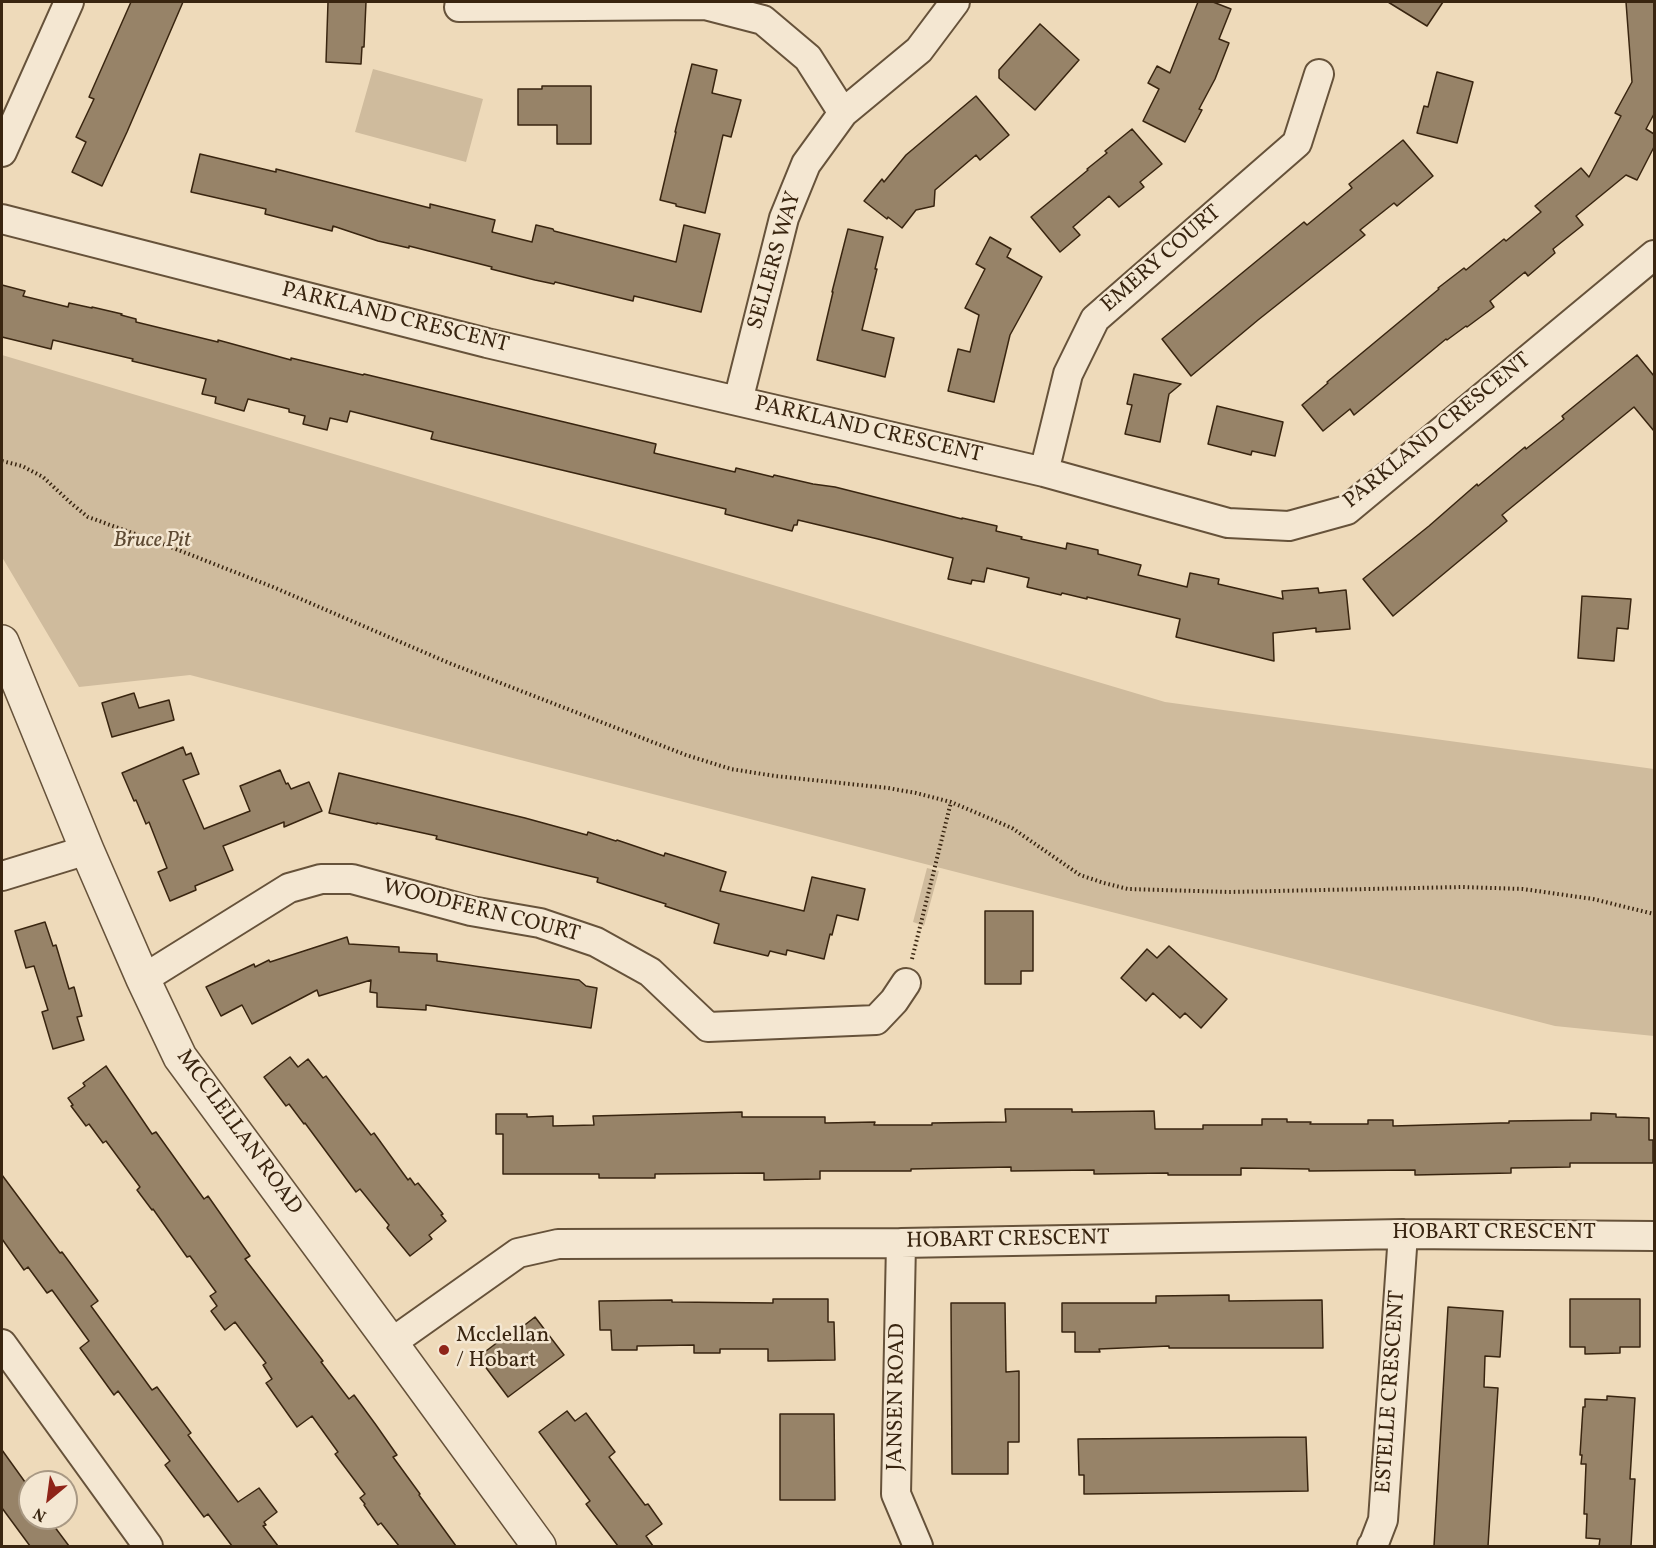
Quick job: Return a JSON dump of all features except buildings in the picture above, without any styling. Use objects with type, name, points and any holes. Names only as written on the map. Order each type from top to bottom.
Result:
[{"type":"street","points":[[2,152],[69,2]]},
{"type":"street","name":"SELLERS WAY","points":[[738,400],[784,218],[806,164],[843,113],[919,50],[954,2]]},
{"type":"street","points":[[459,7],[705,4],[763,20],[808,58],[843,113]]},
{"type":"street","name":"EMERY COURT","points":[[1044,472],[1068,374],[1095,319],[1297,144],[1319,74]]},
{"type":"street","name":"PARKLAND CRESCENT","points":[[2,219],[487,343],[1044,472],[1228,523],[1289,526],[1347,510],[1654,255]]},
{"type":"street","name":"MCCLELLAN ROAD","points":[[2,642],[87,850],[180,1057],[539,1546]]},
{"type":"street","points":[[2,876],[87,850]]},
{"type":"street","name":"WOODFERN COURT","points":[[143,979],[289,888],[321,879],[352,879],[471,911],[540,923],[596,942],[650,972],[708,1027],[876,1020],[894,1001],[906,983]]},
{"type":"street","name":"HOBART CRESCENT","points":[[391,1343],[518,1253],[570,1244],[901,1243],[1403,1234],[1647,1234],[1654,1236]]},
{"type":"street","name":"ESTELLE CRESCENT","points":[[1372,1546],[1383,1520],[1403,1234]]},
{"type":"street","name":"JANSEN ROAD","points":[[901,1243],[897,1494],[918,1546]]},
{"type":"street","points":[[2,1344],[148,1546]]},
{"type":"path","points":[[2,461],[22,466],[42,477],[88,516],[273,587],[449,663],[686,755],[731,769],[888,788],[951,802],[1012,828],[1080,876],[1104,884],[1128,889],[1229,892],[1408,890],[1462,887],[1523,889],[1593,899],[1654,914]]},
{"type":"path","points":[[906,983],[951,802]]},
{"type":"green space","points":[[373,69],[483,99],[466,162],[355,132]]},
{"type":"green space","name":"Bruce Pit","points":[[2,355],[1165,702],[1654,769],[1654,1036],[1555,1026],[190,675],[79,687],[2,557]]},
{"type":"green space","points":[[927,868],[939,871],[924,926],[913,922]]},
{"type":"place","name":"Mcclellan / Hobart","points":[[444,1350]]}]
